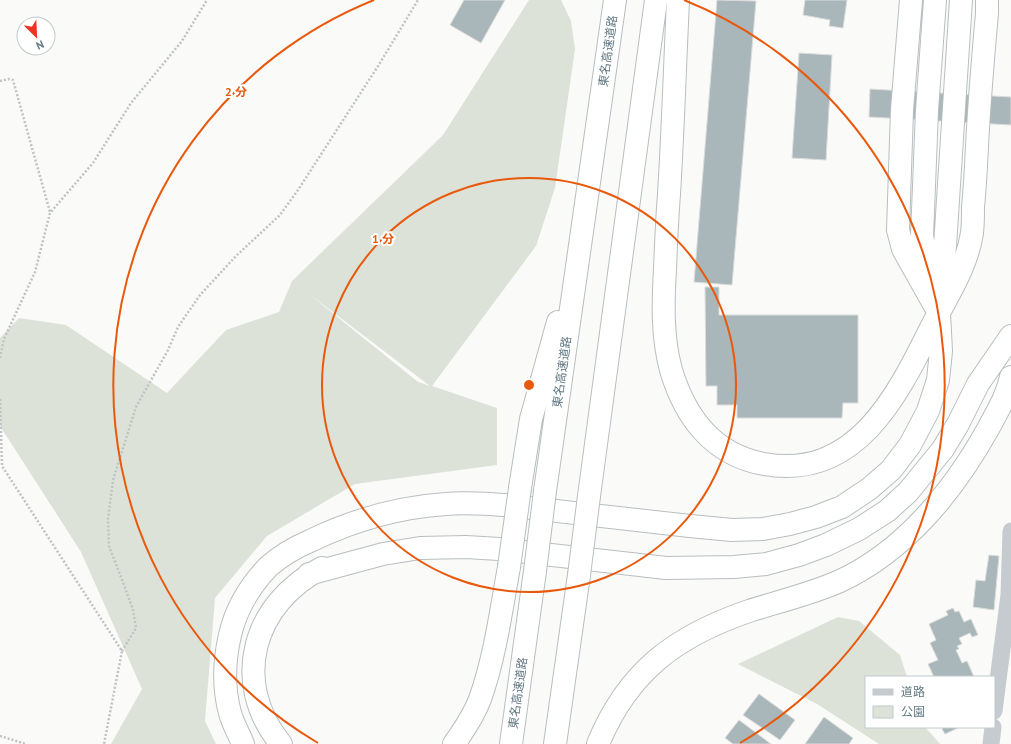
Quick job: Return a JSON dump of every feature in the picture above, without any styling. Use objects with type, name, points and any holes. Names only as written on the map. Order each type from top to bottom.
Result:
[{"type":"highway","name":"東名高速道路","points":[[511,744],[545,491],[615,0]]},
{"type":"highway","points":[[555,744],[656,0]]},
{"type":"highway","points":[[678,0],[673,127],[663,302],[665,343],[677,389],[699,428],[717,445],[740,458],[761,464],[782,467],[808,464],[839,453],[865,433],[889,404],[910,371],[966,261],[972,233],[987,0]]},
{"type":"highway","points":[[912,0],[902,110],[898,230],[903,249],[939,313]]},
{"type":"highway","points":[[935,0],[926,110],[922,236],[924,252],[939,313]]},
{"type":"highway","points":[[243,744],[230,714],[224,681],[226,651],[234,619],[248,592],[269,567],[293,549],[331,530],[371,516],[446,504],[504,505],[732,530],[763,529],[816,517],[842,507],[869,489],[891,470],[910,445],[928,411],[938,380],[941,351],[939,313],[945,246],[961,0]]},
{"type":"highway","points":[[454,744],[466,727],[480,700],[490,666],[509,568],[531,419],[581,238]]},
{"type":"highway","points":[[281,744],[271,732],[260,708],[253,682],[254,659],[259,636],[271,611],[288,592],[309,574],[383,554],[420,548],[466,547],[499,549],[666,568],[734,568],[766,564],[799,555],[826,545],[859,529],[887,511],[908,492],[943,449],[958,424],[978,384],[1011,336]]},
{"type":"highway","points":[[598,744],[607,723],[621,700],[640,675],[661,656],[691,635],[720,621],[813,592],[842,580],[876,560],[905,536],[929,513],[966,466],[1001,406],[1011,377]]},
{"type":"street","points":[[995,703],[1009,595],[1011,531]]},
{"type":"street","points":[[991,744],[993,728]]},
{"type":"path","points":[[0,358],[4,339],[35,272],[50,213],[93,163],[131,103],[182,41],[207,0]]},
{"type":"path","points":[[104,744],[122,650],[136,628],[133,610],[109,546],[108,519],[113,480],[136,407],[168,350],[178,326],[200,295],[236,256],[280,215],[298,190],[380,63],[418,0]]},
{"type":"path","points":[[0,81],[9,79],[13,80],[50,213]]},
{"type":"path","points":[[0,399],[1,465],[122,650]]},
{"type":"path","points":[[0,736],[26,744]]},
{"type":"green space","points":[[529,0],[561,0],[571,21],[575,49],[555,188],[536,246],[432,386],[497,408],[497,465],[355,484],[267,536],[215,598],[205,721],[216,744],[111,744],[142,689],[81,552],[0,426],[0,338],[19,318],[66,325],[167,393],[226,330],[279,312],[292,281],[443,135]],"holes":[[[309,294],[430,386],[418,382]]]},
{"type":"green space","points":[[838,617],[859,621],[900,655],[907,676],[865,676],[865,728],[926,728],[940,744],[879,744],[817,704],[738,664]]},
{"type":"building","points":[[464,0],[505,0],[481,43],[450,25]]},
{"type":"building","points":[[717,0],[756,1],[732,285],[694,282]]},
{"type":"building","points":[[805,0],[847,0],[843,28],[829,26],[830,20],[803,15]]},
{"type":"building","points":[[799,53],[832,55],[826,160],[792,158]]},
{"type":"building","points":[[870,89],[1011,97],[1011,125],[869,117]]},
{"type":"building","points":[[705,287],[719,287],[719,315],[858,315],[858,403],[843,403],[842,418],[737,418],[737,405],[717,405],[717,386],[706,386]]},
{"type":"building","points":[[989,555],[999,556],[994,610],[973,607],[976,580],[985,581]]},
{"type":"building","points":[[953,608],[955,612],[959,611],[964,622],[971,619],[978,635],[972,637],[970,633],[959,638],[962,644],[957,646],[959,649],[956,650],[962,663],[967,661],[974,676],[934,676],[928,664],[938,660],[930,643],[936,640],[929,624],[948,615],[946,611]]},
{"type":"building","points":[[759,694],[795,720],[780,740],[743,715]]},
{"type":"building","points":[[824,717],[853,738],[849,744],[805,744]]},
{"type":"building","points":[[739,720],[771,744],[733,744],[725,738]]},
{"type":"building","points":[[943,728],[958,728],[945,734],[942,729]]}]
